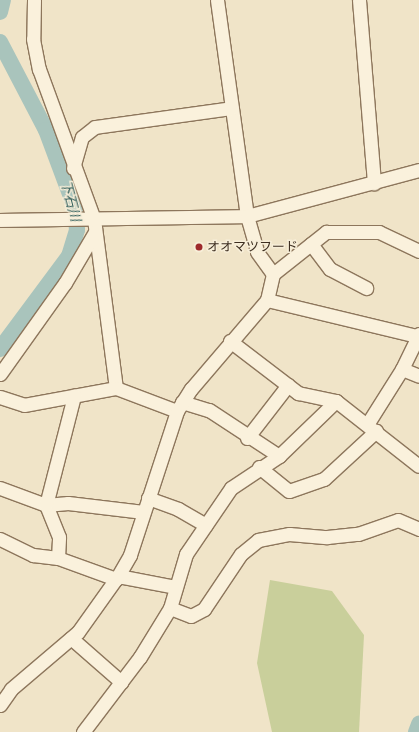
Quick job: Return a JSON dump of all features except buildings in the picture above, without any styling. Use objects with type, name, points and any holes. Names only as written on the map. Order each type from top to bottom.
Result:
[{"type":"street","points":[[34,0],[32,33],[39,69],[73,168],[94,219],[116,388]]},
{"type":"street","points":[[217,0],[247,216],[257,252],[273,274]]},
{"type":"street","points":[[359,0],[374,182]]},
{"type":"street","points":[[73,168],[82,137],[95,127],[232,108]]},
{"type":"street","points":[[0,220],[247,216],[419,170]]},
{"type":"street","points":[[0,374],[65,283],[95,232]]},
{"type":"street","points":[[0,705],[11,690],[71,638],[117,577],[130,555],[180,406],[230,341],[267,300],[273,274],[326,232],[379,232],[419,251]]},
{"type":"street","points":[[311,244],[330,269],[366,288]]},
{"type":"street","points":[[260,467],[289,491],[324,479],[352,457],[372,427],[418,335],[267,300]]},
{"type":"street","points":[[230,341],[298,393],[336,401],[372,427],[419,466]]},
{"type":"street","points":[[402,369],[419,376]]},
{"type":"street","points":[[246,438],[288,385]]},
{"type":"street","points":[[0,397],[24,405],[116,388],[180,406],[209,410],[246,438],[279,456]]},
{"type":"street","points":[[58,558],[59,537],[46,505],[74,396]]},
{"type":"street","points":[[83,732],[121,682],[170,608],[186,554],[231,488],[260,467],[279,456],[336,401]]},
{"type":"street","points":[[0,488],[46,505],[68,503],[144,512]]},
{"type":"street","points":[[148,498],[178,509],[206,525]]},
{"type":"street","points":[[170,608],[191,616],[204,609],[241,554],[258,540],[289,534],[358,534],[398,520],[419,529]]},
{"type":"street","points":[[0,540],[34,556],[58,558],[117,577],[176,587]]},
{"type":"street","points":[[71,638],[121,682]]},
{"type":"green space","points":[[270,580],[332,591],[364,635],[359,732],[272,732],[257,663]]},
{"type":"waterway","points":[[0,12],[3,0]]},
{"type":"waterway","name":"下石川","points":[[0,42],[46,130],[74,205],[77,230],[69,256],[0,349]]},
{"type":"waterway","points":[[416,732],[419,724]]},
{"type":"place","name":"オオマツフード","points":[[199,247]]}]
